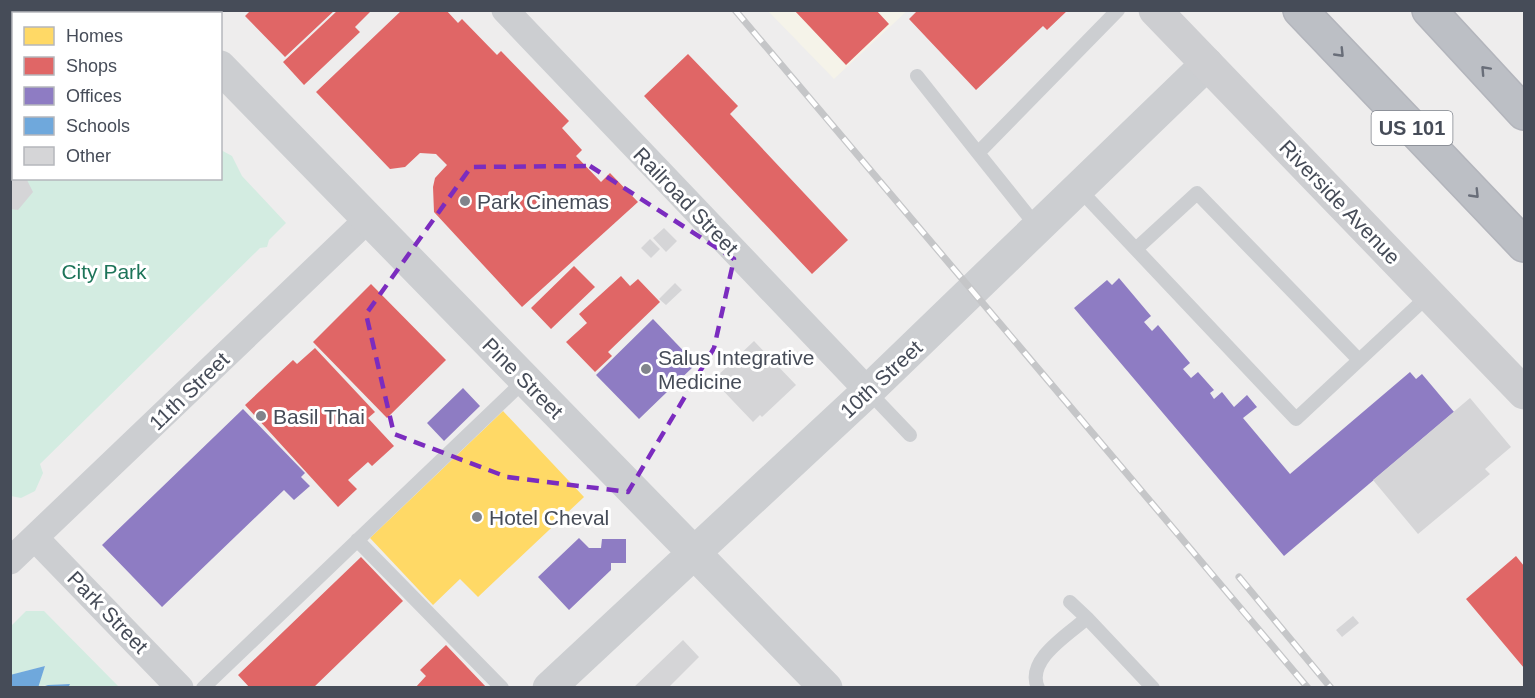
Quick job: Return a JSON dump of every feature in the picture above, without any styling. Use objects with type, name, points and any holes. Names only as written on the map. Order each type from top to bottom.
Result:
[{"type":"highway","name":"US 101","points":[[1300,10],[1524,245]]},
{"type":"highway","points":[[1429,10],[1524,113]]},
{"type":"main road","name":"Riverside Avenue","points":[[1155,10],[1524,393]]},
{"type":"street","name":"Railroad Street","points":[[505,10],[868,391]]},
{"type":"street","name":"10th Street","points":[[549,687],[868,391],[1206,64]]},
{"type":"street","name":"Pine Street","points":[[222,69],[367,220],[697,552],[826,687]]},
{"type":"street","name":"11th Street","points":[[10,561],[367,220]]},
{"type":"street","name":"Park Street","points":[[35,538],[180,687]]},
{"type":"lane","points":[[978,153],[1118,10]]},
{"type":"lane","points":[[917,76],[1038,228]]},
{"type":"lane","points":[[1079,189],[1296,419],[1429,295]]},
{"type":"lane","points":[[1136,249],[1197,193],[1359,360]]},
{"type":"lane","points":[[203,687],[525,380]]},
{"type":"lane","points":[[868,391],[910,435]]},
{"type":"lane","points":[[357,540],[502,687]]},
{"type":"lane","points":[[1070,602],[1153,687]]},
{"type":"lane","points":[[1038,687],[1035,680],[1039,661],[1087,618]]},
{"type":"highlighted area","points":[[590,166],[734,259],[714,348],[628,492],[507,477],[394,434],[366,314],[471,167]]},
{"type":"shaded area","points":[[768,11],[907,11],[834,79]]},
{"type":"green space","name":"City Park","points":[[12,10],[85,11],[86,12],[12,12],[12,180],[222,180],[222,151],[232,156],[242,176],[286,223],[269,240],[267,247],[260,248],[40,464],[43,473],[35,491],[21,498],[11,496]]},
{"type":"green space","points":[[26,611],[44,611],[119,687],[68,687],[69,684],[38,686],[45,666],[11,675],[11,626]]},
{"type":"building: Homes","name":"Hotel Cheval","points":[[503,411],[584,497],[478,597],[460,579],[433,605],[370,538]]},
{"type":"building: Shops","points":[[251,10],[335,10],[285,57],[245,16]]},
{"type":"building: Shops","points":[[338,10],[372,10],[355,27],[360,32],[304,85],[283,62]]},
{"type":"building: Shops","points":[[402,10],[446,10],[458,23],[462,19],[497,55],[501,51],[569,121],[562,128],[582,150],[576,156],[601,182],[610,173],[638,202],[522,307],[434,212],[435,178],[447,165],[436,154],[420,153],[405,167],[390,169],[316,92]]},
{"type":"building: Shops","points":[[794,10],[876,10],[889,24],[846,65]]},
{"type":"building: Shops","points":[[918,10],[1068,10],[1047,30],[1043,26],[976,90],[909,19]]},
{"type":"building: Shops","points":[[688,54],[738,106],[730,114],[848,240],[812,274],[644,96]]},
{"type":"building: Shops","points":[[574,266],[595,287],[551,329],[531,308]]},
{"type":"building: Shops","points":[[621,276],[630,286],[638,279],[660,302],[608,352],[612,356],[595,372],[566,342],[587,323],[579,314]]},
{"type":"building: Shops","points":[[371,284],[446,360],[387,418],[313,342]]},
{"type":"building: Shops","points":[[315,348],[375,412],[368,418],[394,446],[372,466],[368,462],[348,480],[357,489],[338,507],[245,405],[293,360],[297,364]]},
{"type":"building: Shops","points":[[1516,556],[1524,566],[1524,668],[1466,599]]},
{"type":"building: Shops","points":[[361,557],[403,601],[313,688],[250,688],[238,675]]},
{"type":"building: Shops","points":[[446,645],[487,688],[415,688],[426,676],[420,670]]},
{"type":"building: Offices","points":[[1119,278],[1151,316],[1144,322],[1152,331],[1158,325],[1190,363],[1183,369],[1191,378],[1198,372],[1214,390],[1210,393],[1214,399],[1222,392],[1234,407],[1247,395],[1257,407],[1243,418],[1290,474],[1410,372],[1416,379],[1422,374],[1454,412],[1284,556],[1074,308],[1107,280],[1112,285]]},
{"type":"building: Offices","name":"Salus Integrative Medicine","points":[[653,319],[696,364],[639,419],[596,375]]},
{"type":"building: Offices","points":[[463,388],[480,406],[444,441],[427,423]]},
{"type":"building: Offices","points":[[243,409],[305,473],[301,477],[310,486],[294,500],[284,490],[162,607],[102,545]]},
{"type":"building: Offices","points":[[579,538],[589,548],[601,548],[602,539],[626,539],[626,563],[611,563],[611,570],[569,610],[538,577]]},
{"type":"building: Schools","points":[[45,666],[38,688],[10,688],[10,675]]},
{"type":"building: Schools","points":[[70,684],[68,688],[39,688],[48,685]]},
{"type":"building: Other","points":[[10,172],[12,172],[12,180],[27,180],[33,192],[18,210],[10,209]]},
{"type":"building: Other","points":[[664,228],[677,241],[666,252],[653,238]]},
{"type":"building: Other","points":[[650,239],[660,249],[651,258],[641,248]]},
{"type":"building: Other","points":[[675,283],[682,290],[666,305],[659,299]]},
{"type":"building: Other","points":[[754,341],[796,385],[762,417],[760,415],[753,422],[713,380]]},
{"type":"building: Other","points":[[1470,398],[1511,447],[1485,469],[1490,474],[1418,534],[1373,480]]},
{"type":"building: Other","points":[[1353,616],[1359,623],[1342,637],[1336,630]]},
{"type":"building: Other","points":[[683,640],[699,657],[668,688],[633,688]]},
{"type":"railway","points":[[735,10],[1308,688]]},
{"type":"railway","points":[[1239,577],[1331,688]]},
{"type":"place","name":"Park Cinemas","points":[[465,201]]},
{"type":"place","name":"Salus Integrative Medicine","points":[[646,369]]},
{"type":"place","name":"Basil Thai","points":[[261,416]]},
{"type":"place","name":"Hotel Cheval","points":[[477,517]]}]
